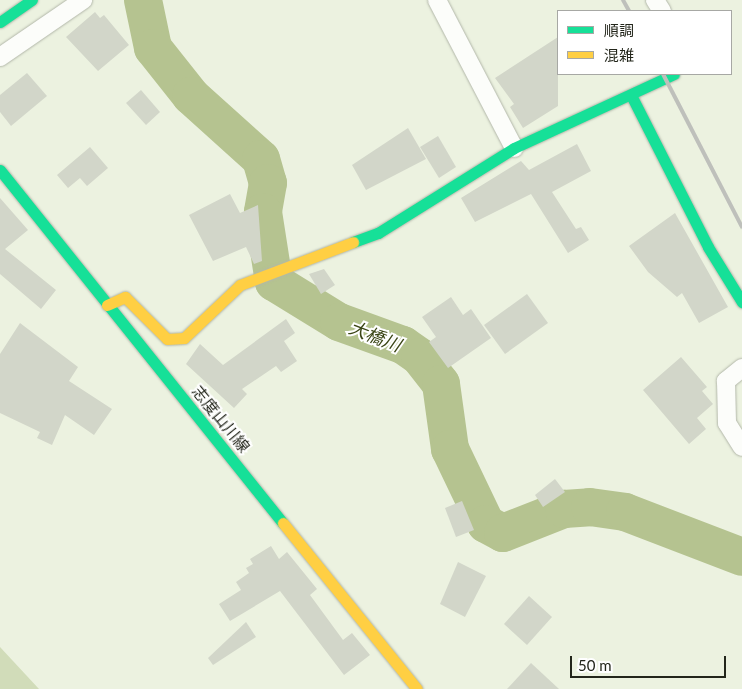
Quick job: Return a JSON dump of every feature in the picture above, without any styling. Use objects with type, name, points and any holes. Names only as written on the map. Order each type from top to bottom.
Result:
[{"type":"main road","points":[[0,22],[32,0]]},
{"type":"main road","points":[[107,305],[125,297],[167,339],[184,338],[226,304],[240,285],[378,233],[514,148],[632,97],[672,75]]},
{"type":"main road","points":[[632,97],[708,247],[742,302]]},
{"type":"main road","name":"志度山川線","points":[[0,170],[418,689]]},
{"type":"street","points":[[0,57],[83,0]]},
{"type":"street","points":[[437,0],[514,148]]},
{"type":"street","points":[[742,368],[726,381],[727,423],[742,448]]},
{"type":"green space","points":[[0,647],[39,689],[0,689]]},
{"type":"building","points":[[95,12],[100,18],[104,15],[129,45],[98,71],[66,37]]},
{"type":"building","points":[[557,38],[558,106],[523,128],[510,107],[514,104],[495,78]]},
{"type":"building","points":[[27,73],[47,96],[11,126],[0,112],[0,95]]},
{"type":"building","points":[[141,90],[160,112],[146,125],[126,103]]},
{"type":"building","points":[[408,128],[426,159],[366,190],[352,165]]},
{"type":"building","points":[[438,136],[456,167],[439,178],[420,147]]},
{"type":"building","points":[[577,144],[591,171],[552,192],[576,229],[581,227],[589,240],[568,253],[531,194],[475,222],[461,198],[521,161],[529,170]]},
{"type":"building","points":[[90,147],[108,168],[87,186],[80,178],[68,188],[57,175]]},
{"type":"building","points":[[230,194],[240,213],[258,205],[262,261],[254,264],[246,247],[213,261],[189,215]]},
{"type":"building","points":[[0,198],[28,230],[5,249],[56,290],[41,309],[0,274]]},
{"type":"building","points":[[675,213],[728,307],[699,323],[682,293],[677,297],[648,272],[629,246]]},
{"type":"building","points":[[324,269],[335,285],[321,294],[309,274]]},
{"type":"building","points":[[527,294],[548,323],[505,354],[484,325]]},
{"type":"building","points":[[451,297],[463,315],[471,309],[491,338],[448,368],[429,342],[436,337],[422,317]]},
{"type":"building","points":[[286,319],[295,333],[284,341],[297,361],[281,372],[276,366],[242,389],[247,394],[234,408],[186,364],[200,344],[223,365]]},
{"type":"building","points":[[20,323],[78,367],[69,381],[112,409],[94,435],[65,415],[52,445],[37,438],[40,432],[0,413],[0,354]]},
{"type":"building","points":[[681,357],[707,387],[702,391],[713,404],[697,418],[706,429],[689,444],[643,390]]},
{"type":"building","points":[[555,479],[565,492],[543,507],[535,495]]},
{"type":"building","points":[[462,501],[474,530],[456,537],[445,508]]},
{"type":"building","points":[[271,546],[279,559],[287,552],[317,589],[310,595],[343,640],[352,633],[370,655],[344,675],[280,591],[230,621],[219,604],[241,590],[236,582],[249,573],[246,568],[253,564],[250,559]]},
{"type":"building","points":[[458,562],[486,576],[465,617],[440,604]]},
{"type":"building","points":[[529,596],[552,617],[527,645],[504,624]]},
{"type":"building","points":[[246,622],[256,637],[213,665],[208,658]]},
{"type":"building","points":[[531,663],[559,689],[507,689]]},
{"type":"waterway","name":"大橋川","points":[[143,0],[153,48],[191,96],[261,159],[268,183],[263,212],[274,282],[339,322],[403,345],[420,357],[441,384],[450,449],[486,524],[503,533],[564,509],[590,507],[625,512],[742,557]]},
{"type":"railway","points":[[623,0],[628,10]]},
{"type":"railway","points":[[664,75],[742,227]]},
{"type":"traffic: fast","points":[[0,22],[32,0]]},
{"type":"traffic: fast","points":[[353,242],[378,233],[514,148],[672,75]]},
{"type":"traffic: fast","points":[[632,97],[708,247],[742,302]]},
{"type":"traffic: fast","points":[[0,170],[283,523]]},
{"type":"traffic: slow","points":[[107,305],[125,297],[167,339],[184,338],[240,285],[353,242]]},
{"type":"traffic: slow","points":[[283,523],[417,689]]}]
